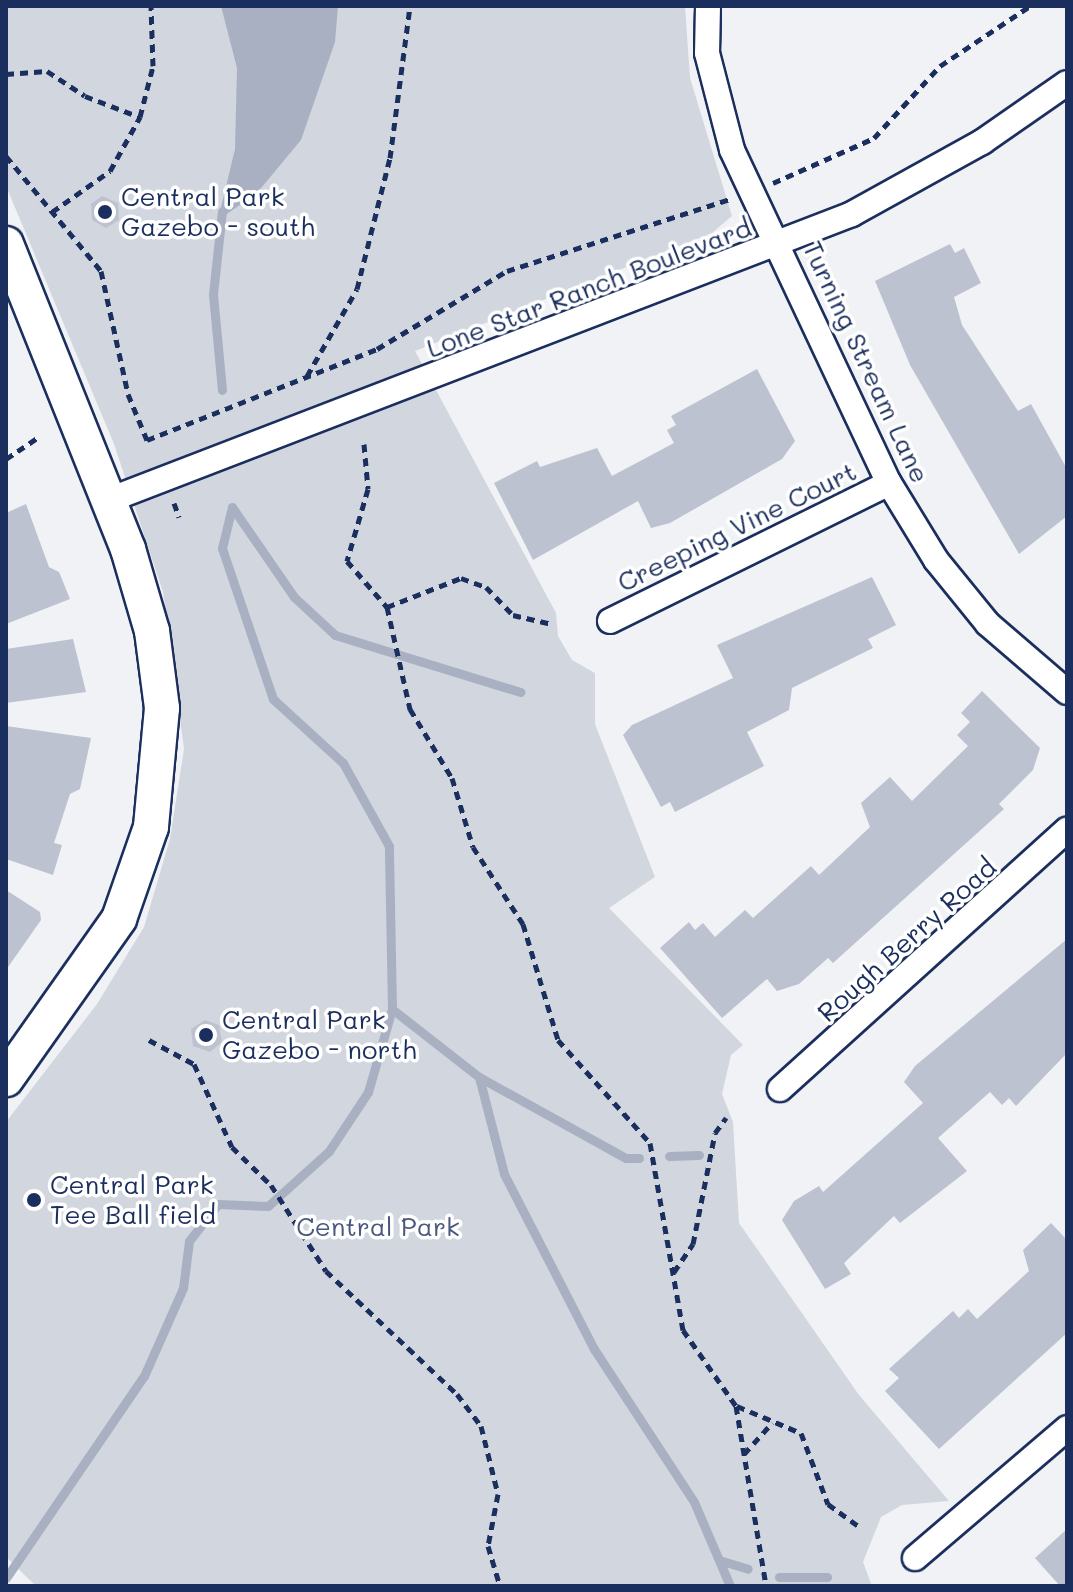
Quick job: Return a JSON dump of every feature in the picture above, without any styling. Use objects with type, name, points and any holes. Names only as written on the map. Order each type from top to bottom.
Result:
[{"type":"street","name":"Turning Stream Lane","points":[[708,6],[707,53],[732,150],[781,245],[889,483],[936,560],[988,624],[1067,692]]},
{"type":"street","name":"Lone Star Ranch Boulevard","points":[[109,500],[781,245],[982,142],[1067,83]]},
{"type":"street","points":[[6,244],[109,500],[152,631],[162,708],[151,827],[119,919],[6,1079]]},
{"type":"street","name":"Creeping Vine Court","points":[[610,621],[889,483]]},
{"type":"street","name":"Rough Berry Road","points":[[780,1089],[1067,830]]},
{"type":"street","points":[[915,1558],[1067,1428]]},
{"type":"path","points":[[52,212],[110,171],[140,117],[153,66],[151,6]]},
{"type":"path","points":[[307,376],[357,289],[390,158],[410,6]]},
{"type":"path","points":[[777,181],[874,138],[940,66],[1030,6]]},
{"type":"path","points":[[6,74],[47,71],[85,96],[140,117]]},
{"type":"path","points":[[6,156],[101,271],[128,394],[147,440],[377,349],[507,271],[724,200]]},
{"type":"path","points":[[6,459],[39,437]]},
{"type":"path","points":[[364,444],[368,489],[347,561],[387,607],[410,709],[452,778],[473,847],[523,924],[558,1040],[650,1143],[683,1330],[736,1406],[766,1586]]},
{"type":"path","points":[[387,607],[461,578],[486,587],[513,615],[551,624]]},
{"type":"path","points":[[149,1040],[194,1064],[232,1147],[271,1185],[288,1215],[344,1293],[457,1394],[481,1426],[498,1494],[488,1546],[500,1586]]},
{"type":"path","points":[[673,1272],[693,1244],[715,1133],[726,1118]]},
{"type":"path","points":[[736,1406],[801,1433],[828,1504],[861,1528]]},
{"type":"path","points":[[744,1455],[772,1423]]},
{"type":"green space","name":"Central Park","points":[[6,6],[685,6],[690,78],[732,216],[712,233],[415,351],[556,613],[558,636],[572,660],[595,673],[595,724],[655,877],[609,908],[743,1045],[731,1055],[722,1094],[733,1122],[739,1223],[859,1395],[949,1501],[902,1505],[881,1517],[863,1562],[872,1586],[36,1586],[6,1557],[6,1122],[97,1004],[144,927],[170,839],[184,749],[163,592],[114,444],[6,186]]},
{"type":"water","points":[[221,6],[338,6],[335,42],[301,140],[257,193],[218,220],[235,149],[237,68]]},
{"type":"building","name":"Central Park Gazebo - south","points":[[102,196],[118,203],[119,220],[106,228],[92,220],[91,204]]},
{"type":"building","points":[[950,244],[955,253],[964,248],[981,283],[954,297],[962,325],[1018,411],[1031,404],[1067,469],[1067,516],[1019,554],[910,365],[875,281]]},
{"type":"building","points":[[757,369],[795,441],[782,459],[670,523],[651,528],[638,501],[533,560],[494,483],[537,461],[540,467],[597,448],[612,476],[674,443],[667,430],[676,425],[671,416]]},
{"type":"building","points":[[26,504],[49,567],[59,572],[70,599],[6,624],[6,513]]},
{"type":"building","points":[[872,577],[896,625],[868,639],[873,648],[792,688],[789,710],[747,732],[764,766],[675,812],[670,802],[661,807],[623,735],[632,725],[733,678],[717,645]]},
{"type":"building","points":[[73,639],[86,692],[6,703],[6,649]]},
{"type":"building","points":[[982,691],[1040,748],[1033,770],[999,804],[1004,809],[833,963],[828,958],[799,984],[777,991],[767,979],[722,1018],[660,948],[689,922],[695,930],[703,923],[715,937],[745,910],[753,918],[811,866],[819,875],[870,827],[861,803],[890,777],[912,801],[968,746],[957,735],[970,722],[961,713]]},
{"type":"building","points":[[6,726],[91,738],[80,789],[70,794],[54,843],[62,845],[53,875],[6,859]]},
{"type":"building","points":[[6,890],[40,912],[41,920],[6,970]]},
{"type":"building","points":[[1067,939],[1067,1053],[1016,1106],[1009,1098],[1002,1105],[990,1092],[938,1138],[967,1171],[900,1223],[894,1216],[844,1263],[851,1274],[825,1289],[782,1220],[794,1201],[819,1186],[823,1192],[923,1103],[904,1082],[915,1066]]},
{"type":"building","name":"Central Park Gazebo - north","points":[[205,1020],[219,1025],[222,1042],[210,1052],[193,1046],[191,1029]]},
{"type":"building","points":[[1051,1223],[1067,1240],[1067,1333],[939,1449],[885,1391],[899,1378],[889,1369],[953,1311],[959,1318],[968,1309],[977,1319],[1029,1271],[1023,1250]]},
{"type":"building","points":[[1067,1529],[1067,1586],[1060,1586],[1035,1558]]},
{"type":"waterway","points":[[222,211],[213,294],[222,390]]},
{"type":"waterway","points":[[232,507],[294,597],[335,635],[520,692]]},
{"type":"waterway","points":[[6,1578],[144,1376],[183,1288],[189,1241],[218,1204],[268,1206],[329,1151],[368,1092],[392,1009],[389,846],[343,763],[273,699],[222,548],[232,507]]},
{"type":"waterway","points":[[392,1009],[479,1077],[504,1174],[594,1349],[694,1502],[730,1586]]},
{"type":"waterway","points":[[479,1077],[626,1158],[639,1158]]},
{"type":"waterway","points":[[669,1156],[699,1155]]},
{"type":"waterway","points":[[719,1560],[748,1569]]},
{"type":"waterway","points":[[779,1577],[827,1577]]},
{"type":"place","name":"Central Park Gazebo - south","points":[[105,212]]},
{"type":"place","name":"Central Park Gazebo - north","points":[[206,1035]]},
{"type":"place","name":"Central Park Tee Ball field","points":[[34,1200]]}]
